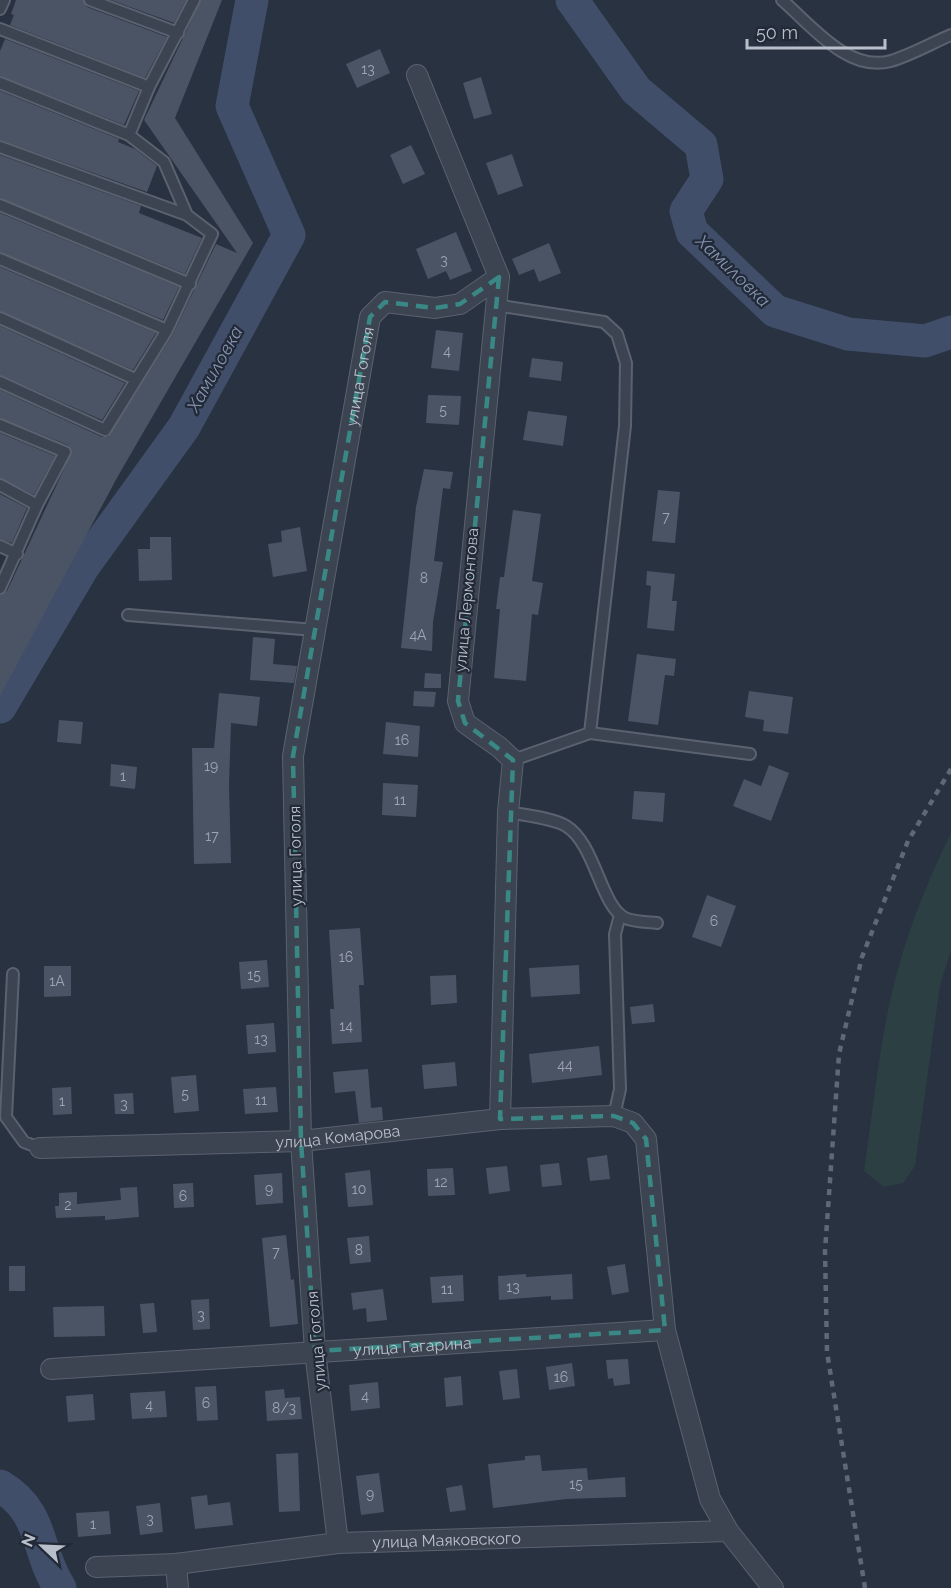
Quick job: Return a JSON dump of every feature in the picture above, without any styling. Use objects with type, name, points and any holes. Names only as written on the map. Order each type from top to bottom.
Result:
[{"type":"street","points":[[417,75],[499,278]]},
{"type":"street","name":"улица Лермонтова","points":[[499,278],[458,701],[465,723],[513,760]]},
{"type":"street","name":"улица Гоголя","points":[[338,1543],[315,1351],[302,1141],[293,756],[370,317],[385,302],[435,308],[460,304],[499,278]]},
{"type":"street","points":[[500,1119],[508,812],[513,760]]},
{"type":"street","name":"улица Комарова","points":[[40,1148],[302,1141],[500,1119],[614,1116],[633,1123],[646,1139],[665,1330]]},
{"type":"street","points":[[665,1330],[710,1499],[728,1531],[772,1588]]},
{"type":"street","name":"улица Гагарина","points":[[51,1369],[665,1330]]},
{"type":"street","name":"улица Маяковского","points":[[96,1568],[176,1564],[338,1543],[728,1531]]},
{"type":"street","points":[[176,1564],[178,1588]]},
{"type":"lane","points":[[0,9],[4,0]]},
{"type":"lane","points":[[90,0],[178,33]]},
{"type":"lane","points":[[129,135],[149,87],[194,0]]},
{"type":"lane","points":[[782,0],[845,54],[868,63],[890,61],[951,35]]},
{"type":"lane","points":[[0,29],[149,87]]},
{"type":"lane","points":[[0,83],[129,135],[164,162],[187,215]]},
{"type":"lane","points":[[0,147],[187,215],[212,234],[167,330],[105,430],[0,382]]},
{"type":"lane","points":[[0,205],[190,284]]},
{"type":"lane","points":[[0,259],[167,330]]},
{"type":"lane","points":[[495,305],[604,322],[617,334],[626,363],[625,426],[590,733]]},
{"type":"lane","points":[[0,318],[135,379]]},
{"type":"lane","points":[[0,425],[65,452],[37,505],[0,588]]},
{"type":"lane","points":[[0,485],[37,505]]},
{"type":"lane","points":[[0,546],[17,554]]},
{"type":"lane","points":[[128,615],[315,630]]},
{"type":"lane","points":[[513,760],[590,733],[750,754]]},
{"type":"lane","points":[[508,812],[567,826],[589,854],[613,907],[620,915],[627,919],[657,923]]},
{"type":"lane","points":[[614,1116],[620,1089],[615,934],[620,915]]},
{"type":"lane","points":[[13,974],[6,1117],[24,1142],[40,1148]]},
{"type":"highlighted area","points":[[499,277],[458,701],[465,723],[513,760],[500,1119],[614,1116],[633,1123],[646,1139],[665,1330],[315,1351],[301,1141],[293,756],[370,317],[385,302],[435,308],[460,304]]},
{"type":"green space","points":[[951,833],[951,950],[940,985],[915,1166],[903,1183],[884,1187],[864,1171],[886,1019],[909,934],[928,883]]},
{"type":"building","points":[[16,0],[83,0],[87,7],[167,37],[145,78],[10,25]]},
{"type":"building","points":[[111,0],[186,0],[174,23]]},
{"type":"building","points":[[201,0],[222,0],[175,118],[253,243],[118,476],[0,696],[0,595],[7,591],[72,452],[68,445],[0,418],[0,390],[102,437],[108,437],[173,334],[216,244],[237,253],[144,120]]},
{"type":"building","points":[[5,39],[139,91],[124,125],[0,76],[0,51]]},
{"type":"building","points":[[380,49],[390,73],[357,88],[346,64]]},
{"type":"building","points":[[481,77],[492,114],[474,119],[463,83]]},
{"type":"building","points":[[0,91],[119,139],[118,142],[135,149],[157,166],[147,192],[0,140]]},
{"type":"building","points":[[411,145],[425,174],[403,184],[390,155]]},
{"type":"building","points":[[512,154],[523,186],[498,195],[486,163]]},
{"type":"building","points":[[0,155],[141,206],[139,213],[202,238],[185,274],[0,198]]},
{"type":"building","points":[[0,213],[179,287],[163,320],[0,252]]},
{"type":"building","points":[[456,232],[472,271],[450,280],[446,271],[428,279],[416,249]]},
{"type":"building","points":[[549,243],[561,273],[539,282],[534,269],[519,275],[512,259]]},
{"type":"building","points":[[0,267],[156,333],[133,370],[0,311]]},
{"type":"building","points":[[0,326],[125,383],[102,420],[0,375]]},
{"type":"building","points":[[436,330],[463,333],[459,371],[431,368]]},
{"type":"building","points":[[532,358],[563,362],[561,381],[529,377]]},
{"type":"building","points":[[428,395],[461,396],[459,425],[426,423]]},
{"type":"building","points":[[528,411],[567,416],[563,446],[523,440]]},
{"type":"building","points":[[0,433],[55,456],[34,495],[0,478]]},
{"type":"building","points":[[424,469],[453,472],[450,489],[443,488],[434,561],[443,562],[433,622],[432,651],[401,648],[416,507]]},
{"type":"building","points":[[658,490],[680,492],[675,543],[652,541]]},
{"type":"building","points":[[0,494],[27,508],[12,543],[0,539]]},
{"type":"building","points":[[513,510],[541,514],[532,581],[543,583],[538,615],[532,614],[526,681],[494,678],[500,609],[496,609],[500,577],[504,577]]},
{"type":"building","points":[[300,527],[307,571],[273,577],[268,544],[282,542],[281,531]]},
{"type":"building","points":[[150,537],[171,537],[172,580],[139,581],[138,549],[150,549]]},
{"type":"building","points":[[647,571],[675,574],[672,601],[677,601],[674,631],[647,628],[651,586],[646,585]]},
{"type":"building","points":[[253,637],[275,639],[273,664],[297,666],[294,683],[250,680]]},
{"type":"building","points":[[637,654],[676,659],[674,676],[665,675],[658,725],[628,721]]},
{"type":"building","points":[[425,673],[441,674],[441,688],[424,688]]},
{"type":"building","points":[[414,691],[436,692],[434,707],[413,706]]},
{"type":"building","points":[[749,691],[793,697],[788,734],[763,731],[764,720],[745,717]]},
{"type":"building","points":[[219,693],[260,697],[257,726],[231,723],[229,785],[231,863],[194,864],[192,748],[214,748]]},
{"type":"building","points":[[59,720],[83,722],[81,744],[57,742]]},
{"type":"building","points":[[386,722],[420,726],[418,757],[383,754]]},
{"type":"building","points":[[111,764],[137,767],[135,789],[110,786]]},
{"type":"building","points":[[769,765],[789,773],[771,821],[733,806],[744,779],[761,786]]},
{"type":"building","points":[[383,783],[418,785],[416,817],[382,815]]},
{"type":"building","points":[[634,791],[665,793],[663,822],[632,819]]},
{"type":"building","points":[[707,895],[736,906],[721,947],[692,937]]},
{"type":"building","points":[[360,928],[364,985],[359,985],[362,1042],[332,1044],[330,1009],[334,1009],[329,930]]},
{"type":"building","points":[[267,960],[269,987],[241,989],[239,962]]},
{"type":"building","points":[[579,965],[580,994],[531,997],[529,968]]},
{"type":"building","points":[[44,966],[71,966],[71,996],[44,997]]},
{"type":"building","points":[[456,975],[457,1003],[431,1005],[430,976]]},
{"type":"building","points":[[653,1004],[655,1022],[632,1024],[630,1007]]},
{"type":"building","points":[[274,1023],[276,1052],[248,1054],[246,1025]]},
{"type":"building","points":[[599,1046],[602,1075],[532,1083],[529,1054]]},
{"type":"building","points":[[455,1062],[457,1086],[424,1089],[422,1065]]},
{"type":"building","points":[[368,1069],[371,1108],[382,1107],[383,1120],[359,1123],[355,1091],[335,1093],[333,1072]]},
{"type":"building","points":[[196,1075],[199,1111],[174,1113],[171,1077]]},
{"type":"building","points":[[71,1087],[72,1114],[53,1115],[52,1088]]},
{"type":"building","points":[[276,1087],[278,1112],[245,1114],[243,1089]]},
{"type":"building","points":[[133,1093],[134,1114],[115,1114],[114,1094]]},
{"type":"building","points":[[607,1155],[610,1179],[590,1181],[587,1158]]},
{"type":"building","points":[[559,1163],[562,1185],[542,1187],[540,1165]]},
{"type":"building","points":[[507,1166],[510,1191],[489,1194],[486,1168]]},
{"type":"building","points":[[453,1168],[455,1195],[428,1196],[427,1169]]},
{"type":"building","points":[[370,1170],[373,1205],[348,1207],[345,1173]]},
{"type":"building","points":[[282,1173],[283,1203],[256,1205],[254,1175]]},
{"type":"building","points":[[193,1183],[194,1207],[174,1208],[173,1184]]},
{"type":"building","points":[[137,1187],[139,1217],[105,1220],[105,1216],[56,1218],[55,1206],[59,1206],[59,1193],[77,1192],[77,1204],[121,1200],[120,1188]]},
{"type":"building","points":[[286,1235],[291,1280],[294,1279],[298,1324],[270,1327],[262,1238]]},
{"type":"building","points":[[369,1236],[371,1262],[350,1264],[347,1238]]},
{"type":"building","points":[[625,1264],[629,1292],[612,1295],[607,1267]]},
{"type":"building","points":[[9,1266],[25,1266],[25,1291],[9,1291]]},
{"type":"building","points":[[526,1274],[526,1277],[572,1274],[573,1299],[551,1300],[551,1296],[499,1300],[498,1276]]},
{"type":"building","points":[[463,1275],[464,1301],[432,1303],[430,1277]]},
{"type":"building","points":[[383,1289],[387,1320],[367,1322],[366,1308],[353,1310],[351,1293]]},
{"type":"building","points":[[209,1299],[210,1329],[193,1330],[191,1300]]},
{"type":"building","points":[[154,1303],[157,1332],[143,1333],[140,1304]]},
{"type":"building","points":[[104,1306],[105,1336],[54,1337],[53,1307]]},
{"type":"building","points":[[628,1359],[630,1384],[614,1386],[613,1378],[608,1379],[606,1360]]},
{"type":"building","points":[[572,1363],[575,1386],[549,1390],[546,1367]]},
{"type":"building","points":[[517,1369],[520,1398],[503,1400],[499,1371]]},
{"type":"building","points":[[461,1376],[463,1405],[446,1407],[444,1378]]},
{"type":"building","points":[[378,1382],[380,1408],[351,1411],[349,1385]]},
{"type":"building","points":[[216,1386],[218,1420],[197,1421],[195,1387]]},
{"type":"building","points":[[284,1389],[285,1398],[300,1397],[302,1419],[267,1421],[265,1391]]},
{"type":"building","points":[[165,1391],[167,1417],[132,1419],[130,1393]]},
{"type":"building","points":[[93,1394],[95,1420],[68,1422],[66,1396]]},
{"type":"building","points":[[298,1453],[300,1511],[279,1512],[276,1454]]},
{"type":"building","points":[[540,1455],[542,1471],[587,1468],[588,1480],[625,1477],[626,1497],[566,1499],[493,1508],[488,1464],[525,1460],[525,1456]]},
{"type":"building","points":[[379,1473],[384,1512],[361,1515],[356,1476]]},
{"type":"building","points":[[462,1485],[466,1510],[450,1512],[446,1488]]},
{"type":"building","points":[[207,1495],[208,1505],[230,1502],[233,1525],[195,1529],[191,1497]]},
{"type":"building","points":[[160,1503],[163,1532],[140,1535],[136,1506]]},
{"type":"building","points":[[109,1511],[111,1534],[78,1537],[76,1513]]},
{"type":"waterway","name":"Хамиловка","points":[[0,707],[83,567],[184,427],[289,235],[232,106],[252,0]]},
{"type":"waterway","name":"Хамиловка","points":[[572,0],[636,90],[701,145],[707,179],[686,211],[692,232],[775,311],[848,334],[925,341],[951,332]]},
{"type":"waterway","name":"Хамиловка","points":[[0,1486],[25,1508],[38,1533],[46,1560],[60,1588]]},
{"type":"railway","points":[[865,1588],[827,1352],[825,1251],[839,1054],[862,957],[908,841],[951,769]]}]
